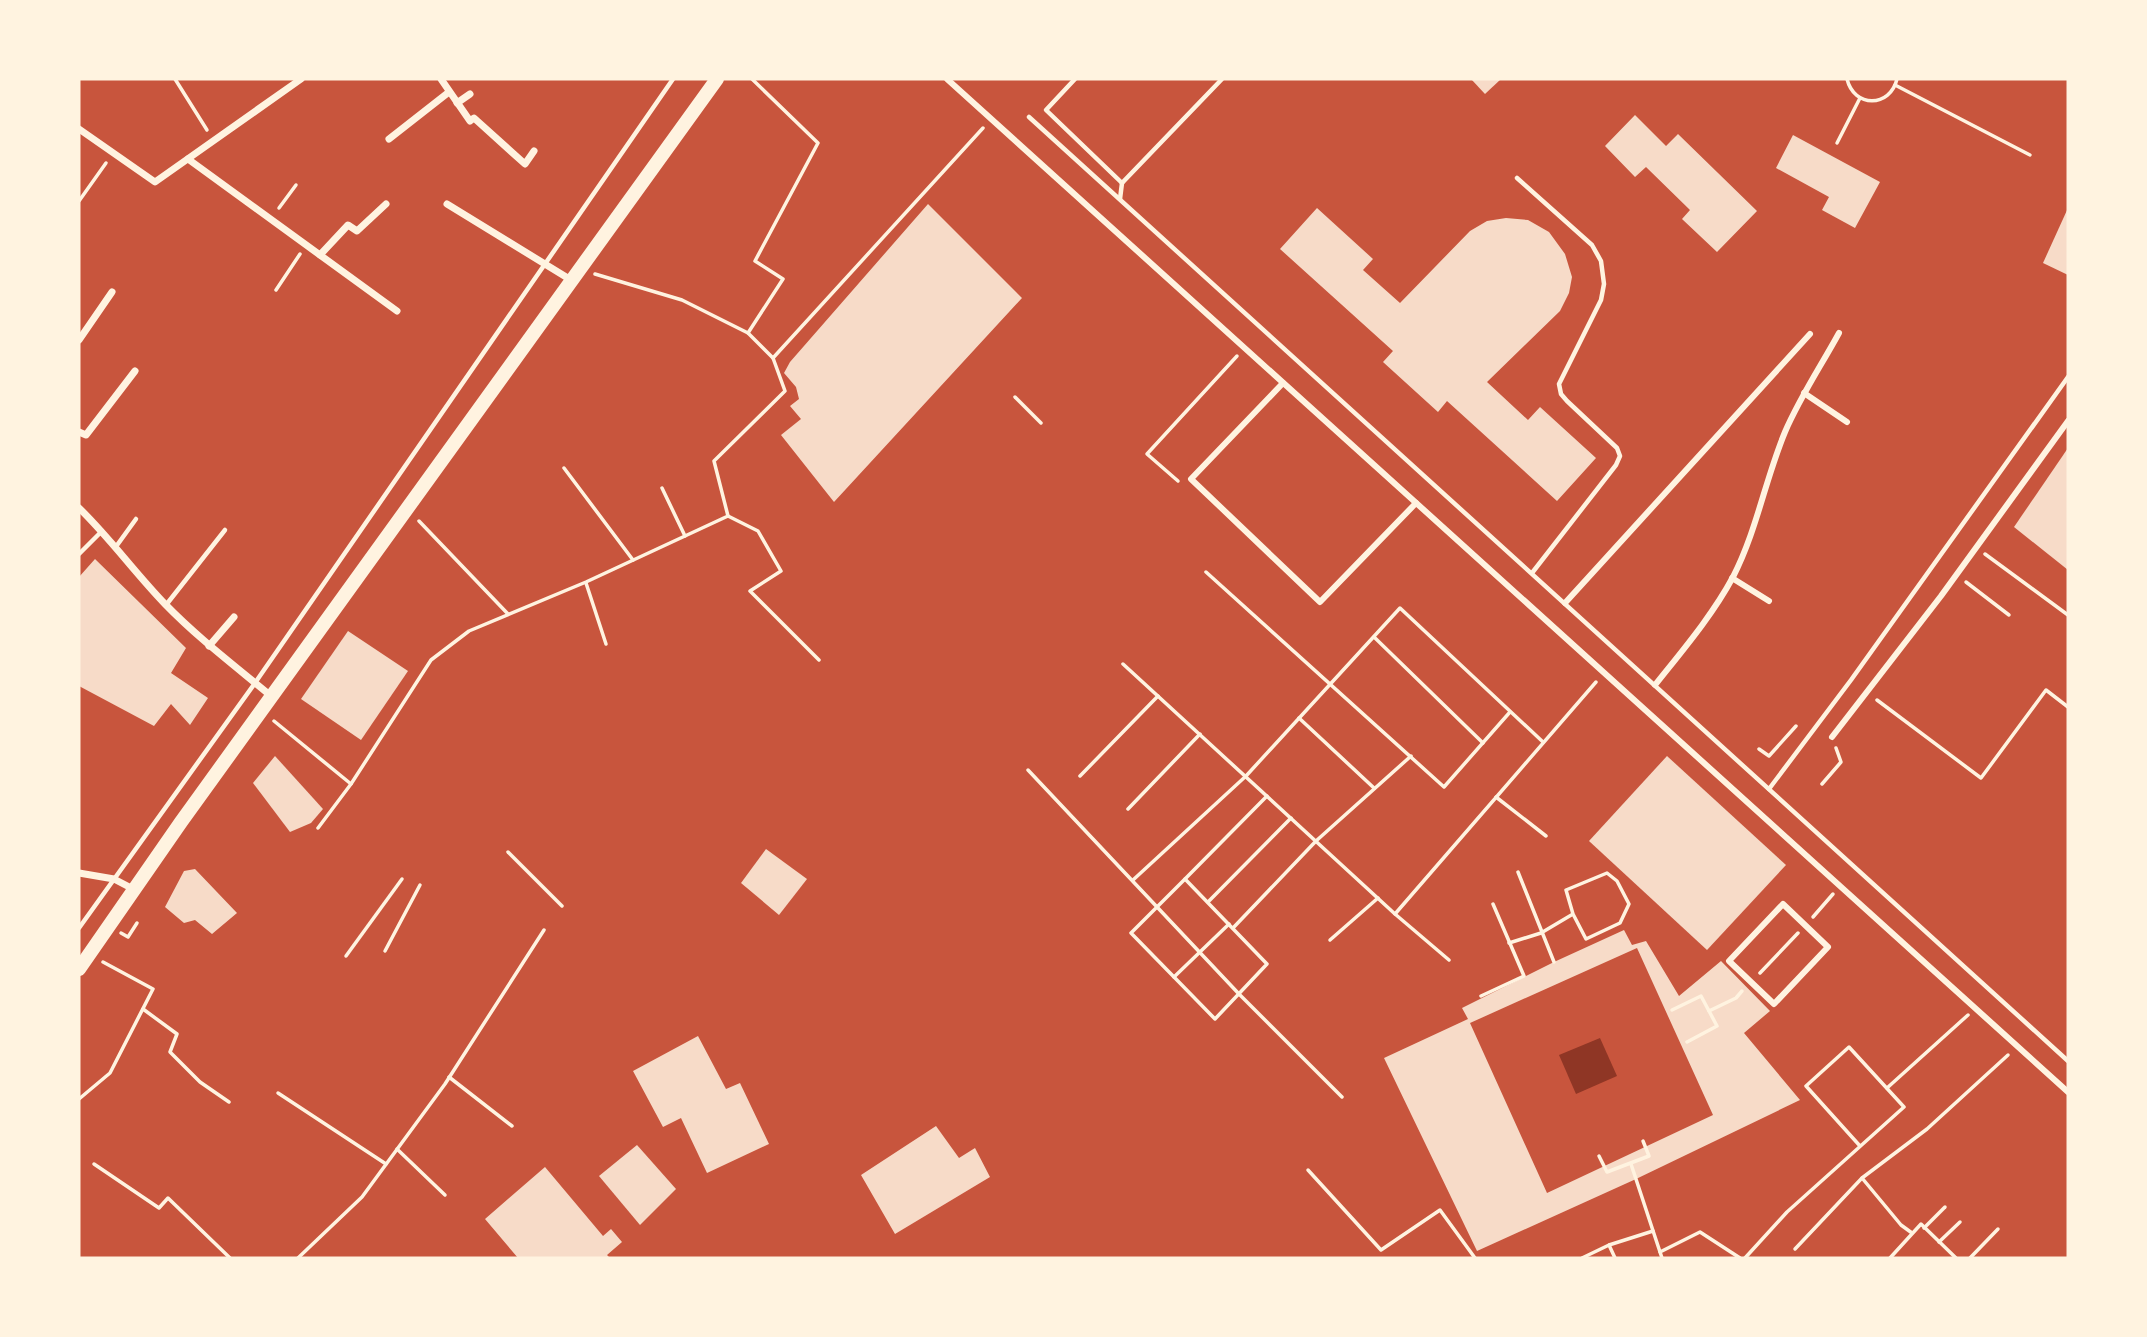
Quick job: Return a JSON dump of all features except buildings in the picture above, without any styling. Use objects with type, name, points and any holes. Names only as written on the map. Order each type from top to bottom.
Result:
[{"type":"main road","points":[[79,969],[261,710],[717,79]]},
{"type":"street","points":[[80,131],[155,182],[301,79]]},
{"type":"street","points":[[441,79],[470,121],[474,118],[525,164],[534,151]]},
{"type":"street","points":[[947,79],[2068,1092]]},
{"type":"street","points":[[389,139],[449,92]]},
{"type":"street","points":[[457,103],[470,93]]},
{"type":"street","points":[[188,159],[397,312]]},
{"type":"street","points":[[320,256],[348,225],[357,231],[386,204]]},
{"type":"street","points":[[447,204],[545,264],[576,275]]},
{"type":"street","points":[[79,340],[112,292]]},
{"type":"street","points":[[1655,685],[1707,617],[1732,578],[1755,528],[1765,485],[1785,431],[1839,333]]},
{"type":"street","points":[[1564,603],[1810,334]]},
{"type":"street","points":[[79,432],[86,435],[135,371]]},
{"type":"street","points":[[1283,383],[1191,479],[1320,602],[1416,503]]},
{"type":"street","points":[[1804,393],[1847,422]]},
{"type":"street","points":[[1832,737],[1956,575],[2068,421]]},
{"type":"street","points":[[79,508],[166,605],[209,646],[271,697]]},
{"type":"street","points":[[1732,578],[1769,601]]},
{"type":"street","points":[[209,646],[234,617]]},
{"type":"street","points":[[79,873],[114,879],[135,890]]},
{"type":"street","points":[[1783,904],[1828,947],[1774,1004],[1751,982],[1729,961],[1783,904]]},
{"type":"lane","points":[[79,928],[255,683],[673,79]]},
{"type":"lane","points":[[1075,79],[1046,110],[1122,183]]},
{"type":"lane","points":[[1120,199],[1122,183],[1222,79]]},
{"type":"lane","points":[[1029,117],[2068,1061]]},
{"type":"lane","points":[[1517,178],[1592,245],[1601,261],[1604,284],[1601,300],[1559,384],[1561,394],[1617,448],[1620,456],[1616,466],[1532,573]]},
{"type":"lane","points":[[1769,789],[1851,680],[2068,377]]},
{"type":"lane","points":[[115,548],[136,519]]},
{"type":"lane","points":[[166,605],[225,530]]},
{"type":"lane","points":[[79,554],[102,531]]},
{"type":"path","points":[[175,79],[213,141]]},
{"type":"path","points":[[748,333],[783,279],[755,261],[818,143],[752,79]]},
{"type":"path","points":[[1847,79],[1850,88],[1860,98],[1875,101],[1883,99],[1897,79]]},
{"type":"path","points":[[1895,85],[2030,155]]},
{"type":"path","points":[[1837,143],[1860,98]]},
{"type":"path","points":[[773,358],[991,120]]},
{"type":"path","points":[[79,201],[113,153]]},
{"type":"path","points":[[271,219],[296,185]]},
{"type":"path","points":[[276,290],[306,245]]},
{"type":"path","points":[[576,275],[682,300],[748,333],[773,358],[785,391],[713,461],[728,516],[758,531],[781,571],[750,591],[820,660]]},
{"type":"path","points":[[1147,454],[1244,348]]},
{"type":"path","points":[[1016,397],[1041,423]]},
{"type":"path","points":[[565,468],[633,560]]},
{"type":"path","points":[[662,488],[685,536]]},
{"type":"path","points":[[408,509],[508,614]]},
{"type":"path","points":[[318,828],[351,783],[431,660],[469,631],[586,582],[728,516]]},
{"type":"path","points":[[1976,548],[2068,615]]},
{"type":"path","points":[[1206,572],[1444,787],[1510,712]]},
{"type":"path","points":[[1956,575],[2009,615]]},
{"type":"path","points":[[586,582],[606,644]]},
{"type":"path","points":[[1133,880],[1246,776],[1400,608],[1543,742]]},
{"type":"path","points":[[1373,637],[1483,743]]},
{"type":"path","points":[[1123,664],[1395,914],[1449,960]]},
{"type":"path","points":[[1395,914],[1603,673]]},
{"type":"path","points":[[1867,692],[1981,778],[2046,690],[2068,707]]},
{"type":"path","points":[[1080,776],[1158,696]]},
{"type":"path","points":[[261,710],[351,783]]},
{"type":"path","points":[[1299,718],[1375,789]]},
{"type":"path","points":[[1759,749],[1769,756],[1796,726]]},
{"type":"path","points":[[1128,809],[1200,734]]},
{"type":"path","points":[[1233,928],[1316,841],[1410,756]]},
{"type":"path","points":[[1822,784],[1841,762]]},
{"type":"path","points":[[1028,770],[1240,994],[1342,1097]]},
{"type":"path","points":[[1185,879],[1267,964],[1215,1018],[1131,933],[1267,796]]},
{"type":"path","points":[[1496,797],[1546,836]]},
{"type":"path","points":[[1208,902],[1291,818]]},
{"type":"path","points":[[508,852],[562,906]]},
{"type":"path","points":[[1518,872],[1554,962]]},
{"type":"path","points":[[1606,873],[1617,881],[1629,904],[1620,923],[1586,939],[1573,914],[1566,890],[1606,873]]},
{"type":"path","points":[[346,956],[402,879]]},
{"type":"path","points":[[385,951],[420,885]]},
{"type":"path","points":[[1751,982],[1841,886]]},
{"type":"path","points":[[1330,940],[1378,898]]},
{"type":"path","points":[[1481,996],[1524,976],[1493,904]]},
{"type":"path","points":[[1509,943],[1541,933],[1573,914]]},
{"type":"path","points":[[128,937],[137,923]]},
{"type":"path","points":[[1174,977],[1229,924]]},
{"type":"path","points":[[298,1258],[362,1197],[449,1077],[544,930]]},
{"type":"path","points":[[79,1099],[110,1073],[153,989],[89,954]]},
{"type":"path","points":[[1672,1010],[1701,996],[1717,1026],[1687,1042]]},
{"type":"path","points":[[1709,1011],[1736,998]]},
{"type":"path","points":[[1887,1088],[1975,1008]]},
{"type":"path","points":[[143,1009],[177,1034],[170,1052],[201,1082],[229,1102]]},
{"type":"path","points":[[1796,1250],[1862,1178],[1927,1129],[2018,1046]]},
{"type":"path","points":[[1660,1252],[1700,1232],[1742,1258],[1787,1212],[1904,1107],[1849,1047],[1806,1086],[1860,1146]]},
{"type":"path","points":[[449,1077],[512,1126]]},
{"type":"path","points":[[278,1094],[386,1164]]},
{"type":"path","points":[[1599,1156],[1607,1172],[1649,1156],[1643,1141]]},
{"type":"path","points":[[397,1149],[446,1195]]},
{"type":"path","points":[[94,1164],[159,1208],[169,1198],[230,1258]]},
{"type":"path","points":[[1630,1164],[1662,1258]]},
{"type":"path","points":[[1308,1170],[1381,1250],[1440,1210],[1475,1258]]},
{"type":"path","points":[[1862,1178],[1900,1225],[1913,1233]]},
{"type":"path","points":[[1924,1228],[1945,1207]]},
{"type":"path","points":[[1939,1242],[1960,1222]]},
{"type":"path","points":[[1890,1258],[1921,1224],[1956,1258]]},
{"type":"path","points":[[1970,1258],[1998,1228]]},
{"type":"path","points":[[1582,1258],[1609,1245],[1653,1231]]},
{"type":"path","points":[[1609,1245],[1615,1258]]},
{"type":"shaded area","points":[[1600,1038],[1617,1076],[1576,1094],[1559,1055]]}]
